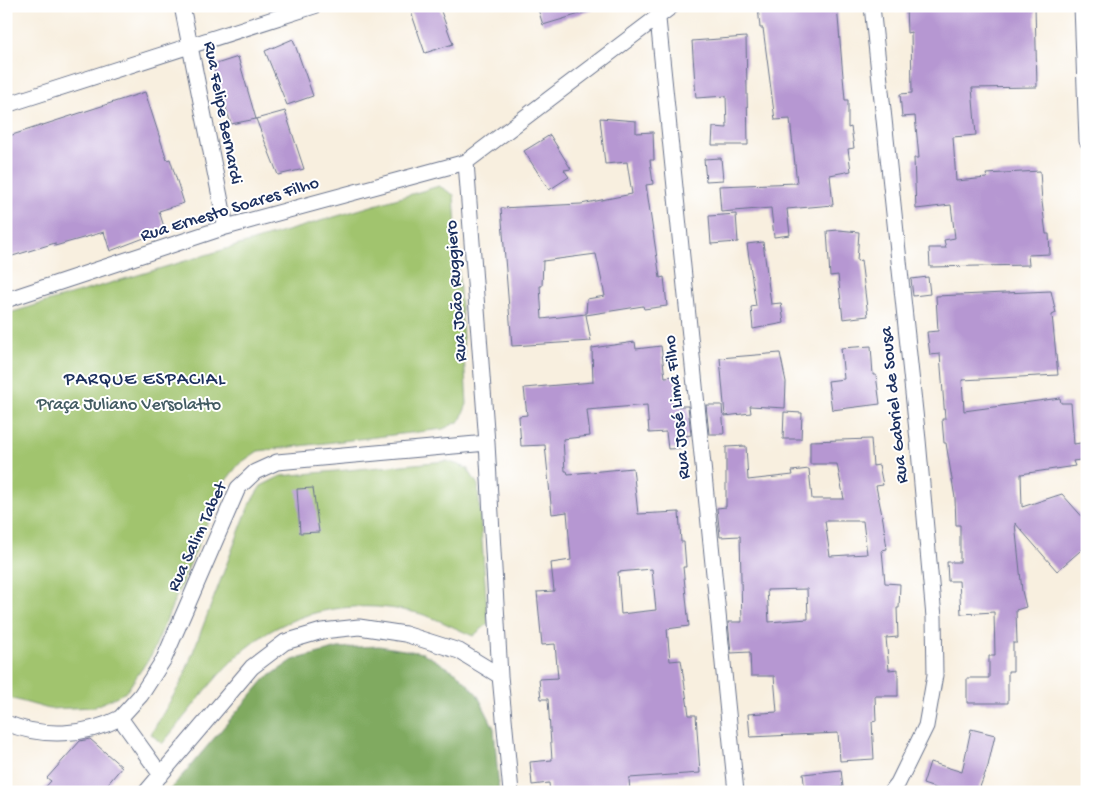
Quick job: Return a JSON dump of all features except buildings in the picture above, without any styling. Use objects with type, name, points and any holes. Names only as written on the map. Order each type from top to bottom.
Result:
[{"type":"street","name":"Rua Felipe Bernardi","points":[[182,6],[226,227]]},
{"type":"street","points":[[6,105],[314,6]]},
{"type":"street","points":[[466,162],[672,6]]},
{"type":"street","name":"Rua Gabriel de Sousa","points":[[872,6],[918,440],[934,617],[935,675],[926,726],[898,783],[891,792]]},
{"type":"street","points":[[1082,6],[1087,140]]},
{"type":"street","name":"Rua José Lima Filho","points":[[658,18],[736,792]]},
{"type":"street","name":"Rua Ernesto Soares Filho","points":[[6,300],[226,227],[466,162]]},
{"type":"street","name":"Rua João Ruggiero","points":[[466,162],[487,443],[500,676]]},
{"type":"street","name":"Rua Salim Tabet","points":[[120,718],[141,696],[164,659],[238,488],[255,472],[277,462],[487,443]]},
{"type":"street","points":[[146,792],[252,667],[285,642],[322,631],[359,627],[405,634],[459,651],[500,676],[511,792]]},
{"type":"street","points":[[6,723],[44,733],[73,732],[102,727],[120,718],[161,775]]},
{"type":"green space","name":"Praça Juliano Versolatto","points":[[439,186],[454,195],[467,404],[460,421],[443,429],[258,451],[239,464],[224,483],[152,654],[126,692],[94,707],[49,709],[6,697],[6,314]]},
{"type":"green space","points":[[447,461],[467,468],[478,485],[488,624],[473,636],[421,614],[389,608],[365,607],[318,612],[296,619],[255,641],[236,657],[207,688],[162,744],[151,734],[182,681],[250,503],[261,486],[281,476]]},
{"type":"green space","points":[[379,646],[423,653],[457,673],[477,694],[494,728],[499,792],[168,792],[264,680],[293,660],[338,648]]},
{"type":"district","name":"PARQUE ESPACIAL","points":[[145,380]]}]
